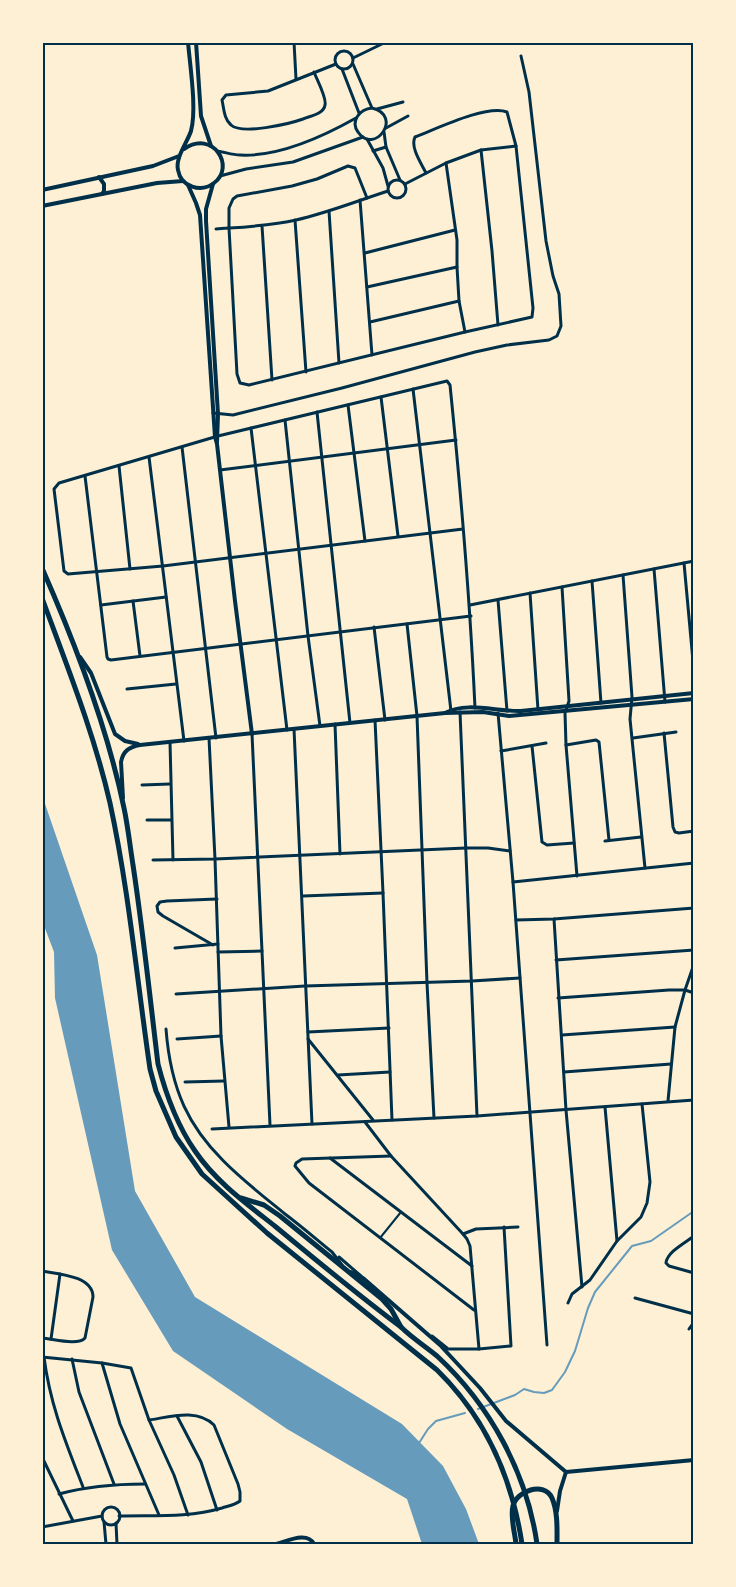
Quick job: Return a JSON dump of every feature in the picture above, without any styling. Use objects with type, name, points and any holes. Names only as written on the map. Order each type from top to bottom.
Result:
[{"type":"highway","points":[[42,568],[77,653],[100,719],[124,808],[140,912],[158,1064],[164,1088],[176,1118],[208,1168],[240,1198],[401,1327],[408,1335],[436,1355],[474,1397],[499,1434],[522,1485],[535,1533],[536,1544]]},
{"type":"highway","points":[[42,598],[85,716],[104,777],[124,876],[150,1069],[156,1091],[176,1137],[202,1174],[224,1195],[267,1233],[436,1370],[456,1390],[480,1424],[502,1467],[511,1494],[522,1544]]},
{"type":"highway","points":[[240,1198],[258,1202],[275,1212],[387,1304],[401,1327]]},
{"type":"highway","points":[[516,1544],[512,1512],[514,1502],[524,1492],[538,1489],[548,1494],[553,1501],[557,1544]]},
{"type":"street","points":[[184,149],[197,143],[211,146],[217,151],[222,163],[220,176],[213,184],[205,188],[196,188],[188,185],[183,181],[177,169],[177,162],[190,133],[193,117],[188,42]]},
{"type":"street","points":[[196,42],[200,116],[211,146]]},
{"type":"street","points":[[294,42],[296,80]]},
{"type":"street","points":[[353,58],[386,42]]},
{"type":"street","points":[[336,64],[336,57],[342,51],[350,53],[372,108]]},
{"type":"street","points":[[215,414],[233,415],[475,352],[507,345],[549,340],[557,336],[561,326],[559,294],[553,276],[546,241],[529,92],[521,56]]},
{"type":"street","points":[[314,72],[325,99],[325,106],[322,111],[298,120],[249,130],[230,125],[225,115],[222,100],[226,95],[268,91],[314,72],[336,64]]},
{"type":"street","points":[[336,64],[342,69],[359,114]]},
{"type":"street","points":[[342,69],[348,68],[353,64]]},
{"type":"street","points":[[217,151],[240,155],[274,151],[314,139],[356,118],[363,110],[377,109],[403,102]]},
{"type":"street","points":[[220,176],[246,169],[293,162],[346,142],[376,138],[386,128],[384,115],[377,109]]},
{"type":"street","points":[[367,198],[355,168],[350,166],[292,186],[242,194],[233,200],[229,208],[229,228],[237,374],[240,383],[249,385],[272,380],[465,332],[527,320],[532,317],[534,313],[516,146],[507,112],[496,111],[470,116],[415,137],[414,146],[426,173]]},
{"type":"street","points":[[386,128],[408,116]]},
{"type":"street","points":[[356,118],[357,131],[365,138],[383,168],[388,191],[392,197],[401,197],[406,190],[405,184],[400,180],[386,147],[384,132]]},
{"type":"street","points":[[405,184],[446,164],[481,150],[516,146]]},
{"type":"street","points":[[373,151],[386,147]]},
{"type":"street","points":[[481,150],[498,325]]},
{"type":"street","points":[[43,191],[153,166],[179,156]]},
{"type":"street","points":[[446,164],[457,240],[459,301],[465,332]]},
{"type":"street","points":[[98,177],[104,184],[102,194]]},
{"type":"street","points":[[388,186],[391,181],[400,180]]},
{"type":"street","points":[[42,200],[44,206],[157,183],[183,181]]},
{"type":"street","points":[[213,184],[206,209],[206,221],[216,437],[252,734],[270,1125]]},
{"type":"street","points":[[188,185],[200,216],[215,414]]},
{"type":"street","points":[[216,229],[262,226],[295,220],[329,211],[388,191]]},
{"type":"street","points":[[360,200],[372,355]]},
{"type":"street","points":[[329,211],[339,363]]},
{"type":"street","points":[[295,220],[306,372]]},
{"type":"street","points":[[262,226],[272,380]]},
{"type":"street","points":[[365,253],[455,230]]},
{"type":"street","points":[[367,287],[457,268]]},
{"type":"street","points":[[370,322],[459,301]]},
{"type":"street","points":[[463,529],[163,566],[72,575],[64,572],[54,494],[59,483],[216,437],[445,381],[448,382],[456,440],[471,616],[475,708]]},
{"type":"street","points":[[413,389],[451,712]]},
{"type":"street","points":[[381,397],[398,536]]},
{"type":"street","points":[[348,404],[365,541]]},
{"type":"street","points":[[317,412],[350,723]]},
{"type":"street","points":[[285,420],[298,550],[320,726]]},
{"type":"street","points":[[251,428],[287,730]]},
{"type":"street","points":[[220,470],[456,440]]},
{"type":"street","points":[[182,447],[216,738]]},
{"type":"street","points":[[149,457],[184,741]]},
{"type":"street","points":[[120,466],[130,569]]},
{"type":"street","points":[[85,476],[108,659],[471,616]]},
{"type":"street","points":[[470,605],[694,561]]},
{"type":"street","points":[[684,563],[692,619],[694,672]]},
{"type":"street","points":[[654,569],[665,702]]},
{"type":"street","points":[[623,575],[632,702],[630,714],[645,868]]},
{"type":"street","points":[[592,581],[602,705]]},
{"type":"street","points":[[562,587],[569,698],[566,711],[566,745],[577,876]]},
{"type":"street","points":[[530,594],[538,712]]},
{"type":"street","points":[[101,605],[166,597]]},
{"type":"street","points":[[498,600],[507,713]]},
{"type":"street","points":[[133,601],[140,656]]},
{"type":"street","points":[[407,624],[417,716],[434,1118]]},
{"type":"street","points":[[374,627],[385,720]]},
{"type":"street","points":[[77,653],[91,673],[115,734],[125,741],[140,745]]},
{"type":"street","points":[[127,689],[176,684]]},
{"type":"street","points":[[124,808],[122,760],[126,750],[140,745],[385,720],[475,708],[507,713],[566,711],[694,693]]},
{"type":"street","points":[[632,702],[665,702],[694,699]]},
{"type":"street","points":[[538,712],[568,706],[602,705]]},
{"type":"street","points":[[460,711],[498,712]]},
{"type":"street","points":[[460,711],[477,1116]]},
{"type":"street","points":[[498,712],[516,920],[547,1345]]},
{"type":"street","points":[[375,720],[384,893],[392,1120]]},
{"type":"street","points":[[335,724],[340,854]]},
{"type":"street","points":[[294,729],[312,1124]]},
{"type":"street","points":[[632,738],[676,732]]},
{"type":"street","points":[[664,733],[674,832],[694,831]]},
{"type":"street","points":[[209,738],[221,1036],[229,1127]]},
{"type":"street","points":[[566,745],[596,740],[599,742],[607,840],[641,837]]},
{"type":"street","points":[[170,742],[173,860]]},
{"type":"street","points":[[501,751],[546,744]]},
{"type":"street","points":[[532,746],[542,842],[547,845],[574,843]]},
{"type":"street","points":[[142,785],[170,784]]},
{"type":"street","points":[[147,820],[171,820]]},
{"type":"street","points":[[153,860],[300,856],[466,848],[510,851]]},
{"type":"street","points":[[513,882],[694,863]]},
{"type":"street","points":[[303,896],[384,893]]},
{"type":"street","points":[[213,945],[163,916],[158,912],[157,906],[160,902],[167,901],[216,899]]},
{"type":"street","points":[[516,920],[554,919],[694,908]]},
{"type":"street","points":[[554,919],[566,1110],[582,1287]]},
{"type":"street","points":[[175,948],[218,944]]},
{"type":"street","points":[[556,960],[694,950]]},
{"type":"street","points":[[218,952],[262,951]]},
{"type":"street","points":[[668,1101],[675,1027],[684,990],[694,964]]},
{"type":"street","points":[[176,994],[305,986],[472,982],[520,978]]},
{"type":"street","points":[[558,998],[656,990],[684,990],[694,993]]},
{"type":"street","points":[[562,1034],[675,1027]]},
{"type":"street","points":[[308,1032],[389,1028]]},
{"type":"street","points":[[166,1029],[173,1074],[178,1092],[190,1119],[229,1167],[446,1349],[510,1347],[512,1344],[504,1228]]},
{"type":"street","points":[[177,1039],[221,1036]]},
{"type":"street","points":[[308,1038],[373,1121]]},
{"type":"street","points":[[564,1072],[671,1064]]},
{"type":"street","points":[[338,1075],[390,1072]]},
{"type":"street","points":[[186,1082],[224,1081]]},
{"type":"street","points":[[212,1129],[530,1113],[694,1100]]},
{"type":"street","points":[[568,1303],[572,1294],[586,1284],[616,1241],[641,1217],[647,1203],[650,1191],[642,1104]]},
{"type":"street","points":[[604,1107],[616,1241]]},
{"type":"street","points":[[364,1121],[391,1156],[467,1239],[470,1246],[474,1310],[479,1349]]},
{"type":"street","points":[[391,1156],[302,1160],[296,1163],[297,1170],[309,1183],[474,1310]]},
{"type":"street","points":[[330,1158],[472,1266]]},
{"type":"street","points":[[380,1238],[401,1212]]},
{"type":"street","points":[[463,1234],[476,1229],[518,1227]]},
{"type":"street","points":[[694,1236],[667,1258],[666,1263],[672,1267],[694,1273]]},
{"type":"street","points":[[332,1252],[346,1270],[363,1278],[446,1349],[506,1421],[566,1472],[694,1460]]},
{"type":"street","points":[[42,1272],[79,1279],[86,1283],[93,1292],[83,1341],[42,1338]]},
{"type":"street","points":[[51,1339],[60,1274]]},
{"type":"street","points":[[635,1298],[694,1314]]},
{"type":"street","points":[[689,1329],[694,1322]]},
{"type":"street","points":[[84,1487],[56,1416],[46,1378],[43,1357],[72,1359],[131,1368],[149,1420],[174,1475],[188,1515]]},
{"type":"street","points":[[72,1359],[79,1392],[114,1484]]},
{"type":"street","points":[[102,1363],[120,1424],[159,1516]]},
{"type":"street","points":[[119,1516],[188,1515],[216,1510],[240,1501],[238,1484],[214,1425],[210,1421],[200,1416],[177,1416],[149,1420]]},
{"type":"street","points":[[177,1416],[201,1462],[216,1510]]},
{"type":"street","points":[[42,1457],[73,1521]]},
{"type":"street","points":[[556,1522],[560,1491],[566,1472]]},
{"type":"street","points":[[59,1494],[84,1487],[114,1484],[145,1484]]},
{"type":"street","points":[[106,1544],[102,1516],[104,1511],[110,1507],[118,1510],[119,1516],[116,1523],[117,1544]]},
{"type":"street","points":[[42,1527],[102,1516]]},
{"type":"street","points":[[104,1521],[110,1524],[116,1523]]},
{"type":"street","points":[[276,1544],[307,1538],[312,1540],[314,1544]]},
{"type":"water","points":[[43,798],[97,955],[135,1191],[195,1297],[402,1424],[443,1466],[466,1509],[479,1544],[422,1544],[407,1499],[287,1429],[173,1351],[112,1250],[55,998],[54,952],[43,923]]},
{"type":"waterway","points":[[478,1409],[515,1395],[524,1389],[544,1393],[552,1390],[565,1372],[575,1351],[595,1292],[632,1246],[651,1241],[694,1211]]},
{"type":"waterway","points":[[419,1443],[436,1421],[465,1413]]}]
